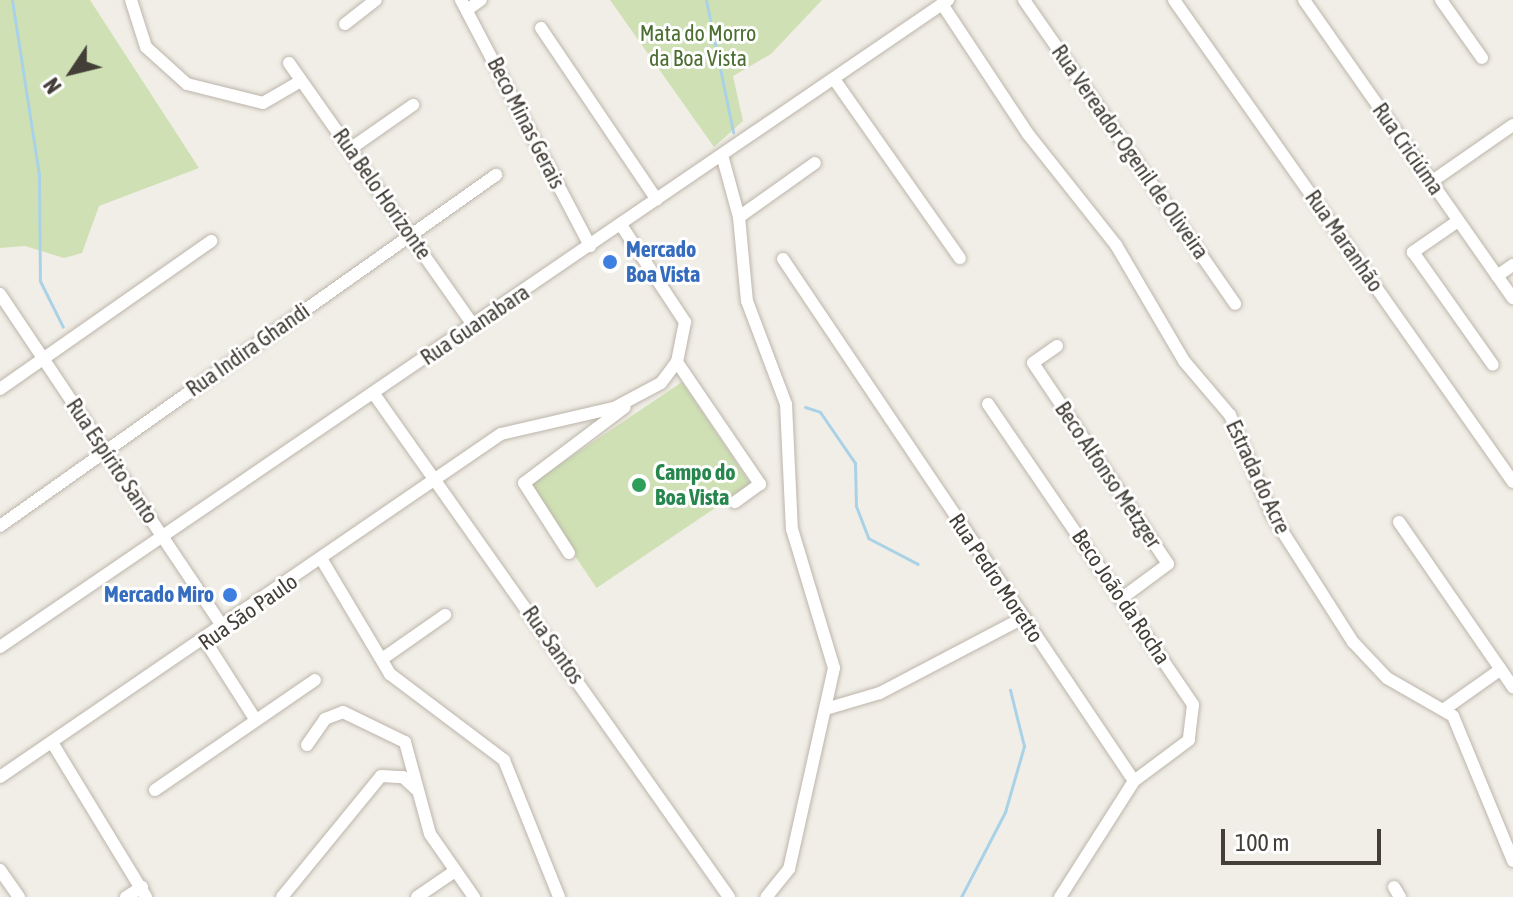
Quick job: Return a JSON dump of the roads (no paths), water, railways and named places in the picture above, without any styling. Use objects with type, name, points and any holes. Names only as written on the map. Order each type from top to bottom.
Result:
[{"type":"street","points":[[131,0],[146,47],[187,84],[263,103],[301,81]]},
{"type":"street","points":[[345,24],[376,0]]},
{"type":"street","points":[[464,5],[481,0]]},
{"type":"street","name":"Rua Vereador Ogenil de Oliveira","points":[[1024,0],[1235,304]]},
{"type":"street","name":"Rua Maranhão","points":[[1174,0],[1513,482]]},
{"type":"street","points":[[1441,0],[1482,58]]},
{"type":"street","name":"Rua Criciúma","points":[[1306,1],[1513,298]]},
{"type":"street","name":"Rua Guanabara","points":[[0,647],[164,538],[945,2]]},
{"type":"street","name":"Estrada do Acre","points":[[945,2],[1036,146],[1116,245],[1175,349],[1230,415],[1272,515],[1353,642],[1387,678],[1446,708]]},
{"type":"street","name":"Beco Minas Gerais","points":[[464,5],[590,246]]},
{"type":"street","points":[[541,28],[657,200]]},
{"type":"street","name":"Rua Belo Horizonte","points":[[289,63],[474,326]]},
{"type":"street","points":[[834,79],[960,258]]},
{"type":"street","points":[[350,149],[413,105]]},
{"type":"street","points":[[1431,182],[1513,125]]},
{"type":"street","points":[[722,155],[739,217],[747,301],[786,404],[792,529],[831,649],[829,708],[789,869],[766,897]]},
{"type":"street","points":[[739,217],[815,163]]},
{"type":"street","name":"Rua Indira Ghandi","points":[[0,526],[496,175]]},
{"type":"street","points":[[1458,221],[1413,252],[1493,365]]},
{"type":"street","points":[[569,553],[524,483],[634,400],[677,362],[685,322],[621,225]]},
{"type":"street","points":[[0,389],[211,241]]},
{"type":"street","name":"Rua Pedro Moretto","points":[[783,259],[1134,781]]},
{"type":"street","points":[[1497,276],[1513,265]]},
{"type":"street","name":"Rua Espírito Santo","points":[[0,294],[224,629]]},
{"type":"street","name":"Beco Alfonso Metzger","points":[[1057,346],[1033,363],[1168,564],[1122,598]]},
{"type":"street","points":[[677,362],[760,484],[735,502]]},
{"type":"street","name":"Rua Santos","points":[[374,394],[729,897]]},
{"type":"street","name":"Rua São Paulo","points":[[0,777],[206,642],[490,440],[530,421],[634,400]]},
{"type":"street","name":"Beco João da Rocha","points":[[988,404],[1122,598],[1196,716],[1189,740],[1134,781]]},
{"type":"street","points":[[1399,522],[1513,687]]},
{"type":"street","points":[[322,560],[396,680],[504,760],[559,897]]},
{"type":"street","points":[[382,659],[445,615]]},
{"type":"street","points":[[829,708],[880,693],[1023,618]]},
{"type":"street","points":[[206,642],[255,719]]},
{"type":"street","points":[[1501,669],[1446,708],[1513,861]]},
{"type":"street","points":[[155,790],[315,680]]},
{"type":"street","points":[[307,745],[325,719],[352,714],[411,748],[418,791],[430,834],[474,897]]},
{"type":"street","points":[[53,744],[144,892],[126,897]]},
{"type":"street","points":[[282,897],[381,776],[403,777],[418,791]]},
{"type":"street","points":[[1060,897],[1134,781]]},
{"type":"street","points":[[0,870],[5,887],[19,897]]},
{"type":"street","points":[[417,897],[455,871]]},
{"type":"waterway","points":[[12,0],[39,174],[40,281],[63,327]]},
{"type":"waterway","points":[[706,0],[733,132]]},
{"type":"waterway","points":[[805,407],[820,412],[855,463],[856,506],[868,538],[918,564]]},
{"type":"waterway","points":[[961,897],[1005,812],[1024,746],[1010,690]]},
{"type":"place","name":"Mercado Boa Vista","points":[[610,262]]},
{"type":"place","name":"Campo do Boa Vista","points":[[639,485]]},
{"type":"place","name":"Mercado Miro","points":[[230,595]]},
{"type":"park label","name":"Mata do Morro da Boa Vista","points":[[698,46]]}]
